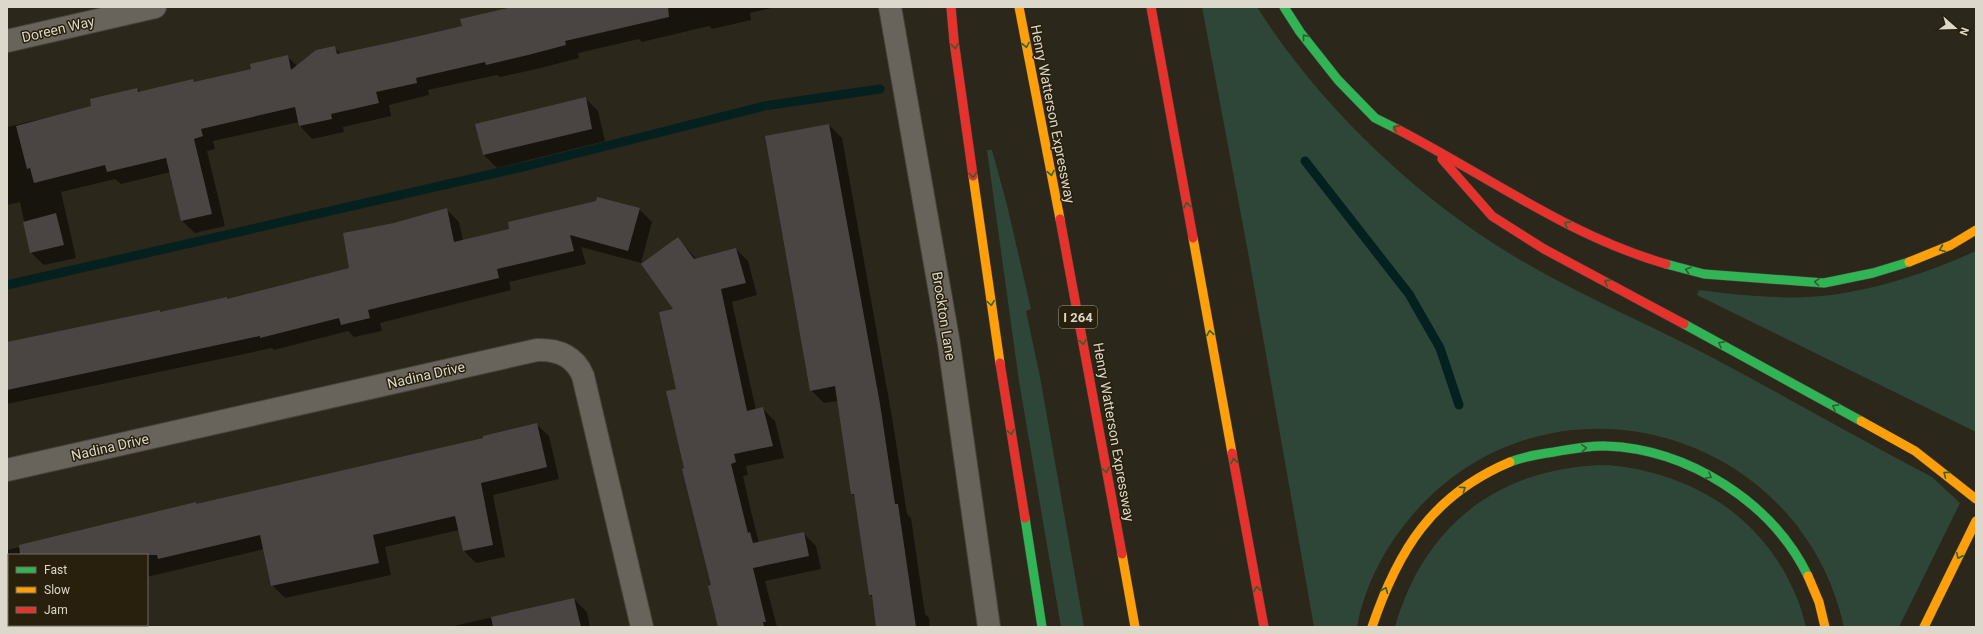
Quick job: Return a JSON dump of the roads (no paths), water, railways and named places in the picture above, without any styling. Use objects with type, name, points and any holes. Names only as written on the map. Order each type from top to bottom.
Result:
[{"type":"main road","points":[[951,7],[954,41],[998,351],[1042,627]]},
{"type":"main road","name":"Henry Watterson Expressway","points":[[1019,7],[1088,368],[1134,627]]},
{"type":"main road","points":[[1151,7],[1264,627]]},
{"type":"main road","points":[[1284,7],[1300,32],[1338,80],[1375,118],[1430,146],[1571,226],[1622,250],[1704,274],[1824,283],[1872,273],[1911,261],[1951,245],[1976,230]]},
{"type":"main road","points":[[1430,146],[1492,216],[1544,249],[1597,276],[1915,451],[1970,492],[1976,499]]},
{"type":"main road","points":[[1372,627],[1390,577],[1402,556],[1439,507],[1463,488],[1510,462],[1577,448],[1606,446],[1643,452],[1673,460],[1708,475],[1757,508],[1782,534],[1802,563],[1815,593],[1825,627]]},
{"type":"main road","points":[[1924,627],[1976,521]]},
{"type":"street","name":"Doreen Way","points":[[7,41],[155,7]]},
{"type":"street","name":"Brockton Lane","points":[[890,7],[948,336],[989,627]]},
{"type":"street","name":"Nadina Drive","points":[[7,470],[537,350],[550,349],[571,358],[580,367],[583,376],[642,627]]},
{"type":"waterway","points":[[7,285],[527,166],[764,106],[880,89]]},
{"type":"waterway","points":[[1305,161],[1409,294],[1440,348],[1459,405]]}]
